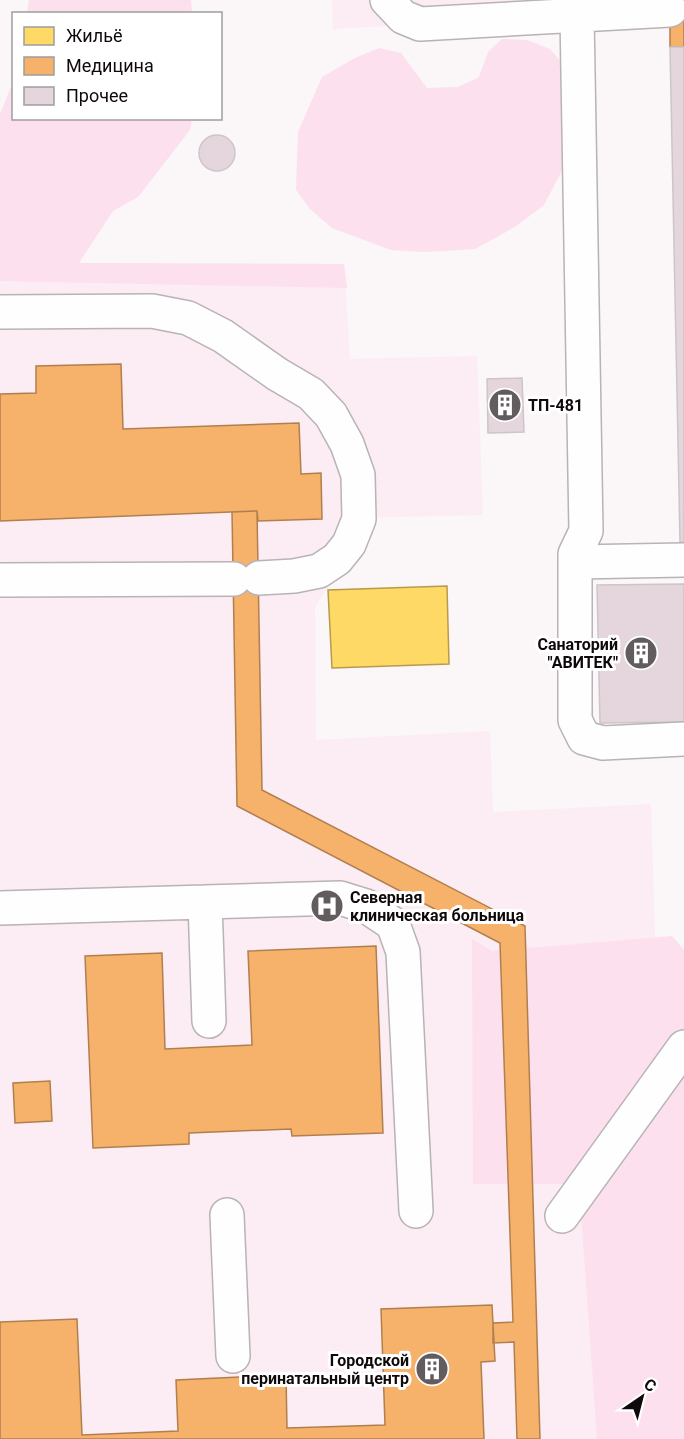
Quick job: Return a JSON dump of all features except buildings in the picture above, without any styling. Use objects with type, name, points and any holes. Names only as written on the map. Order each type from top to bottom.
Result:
[{"type":"lane","points":[[387,0],[403,17],[420,24],[670,10]]},
{"type":"lane","points":[[577,15],[586,531],[575,554],[575,720],[584,738],[603,744],[684,739]]},
{"type":"lane","points":[[0,312],[152,311],[188,318],[223,336],[277,374],[311,394],[331,415],[347,444],[358,475],[359,519],[349,543],[337,559],[319,571],[294,576],[0,580]]},
{"type":"lane","points":[[575,562],[684,560]]},
{"type":"lane","points":[[0,908],[340,898],[366,906],[393,924],[403,952],[416,1211]]},
{"type":"lane","points":[[205,902],[209,1021]]},
{"type":"lane","points":[[562,1216],[684,1047]]},
{"type":"lane","points":[[227,1215],[233,1356]]},
{"type":"shaded area","points":[[29,0],[191,0],[192,12],[27,12]]},
{"type":"shaded area","points":[[332,0],[684,0],[684,9],[333,29]]},
{"type":"shaded area","points":[[502,39],[527,40],[550,49],[562,63],[567,161],[544,205],[515,227],[475,249],[424,252],[391,250],[332,228],[310,209],[296,190],[298,132],[322,77],[355,58],[379,48],[401,53],[427,88],[458,87],[479,77],[488,52]]},
{"type":"shaded area","points":[[12,84],[12,120],[192,120],[190,130],[138,197],[113,211],[79,263],[344,264],[347,288],[0,281],[0,114]]},
{"type":"shaded area","name":"Северная клиническая больница","points":[[0,264],[344,264],[350,359],[477,356],[483,515],[349,518],[349,555],[315,607],[316,740],[490,731],[493,812],[651,804],[657,1000],[684,1439],[0,1439]]},
{"type":"shaded area","points":[[672,936],[684,950],[684,1439],[597,1439],[579,1184],[473,1184],[472,939],[492,951]]},
{"type":"place","name":"ТП-481","points":[[505,405]]},
{"type":"place","name":"Санаторий \"АВИТЕК\"","points":[[641,653]]},
{"type":"place","name":"Северная клиническая больница","points":[[327,906]]},
{"type":"place","name":"Городской перинатальный центр","points":[[432,1369]]}]
